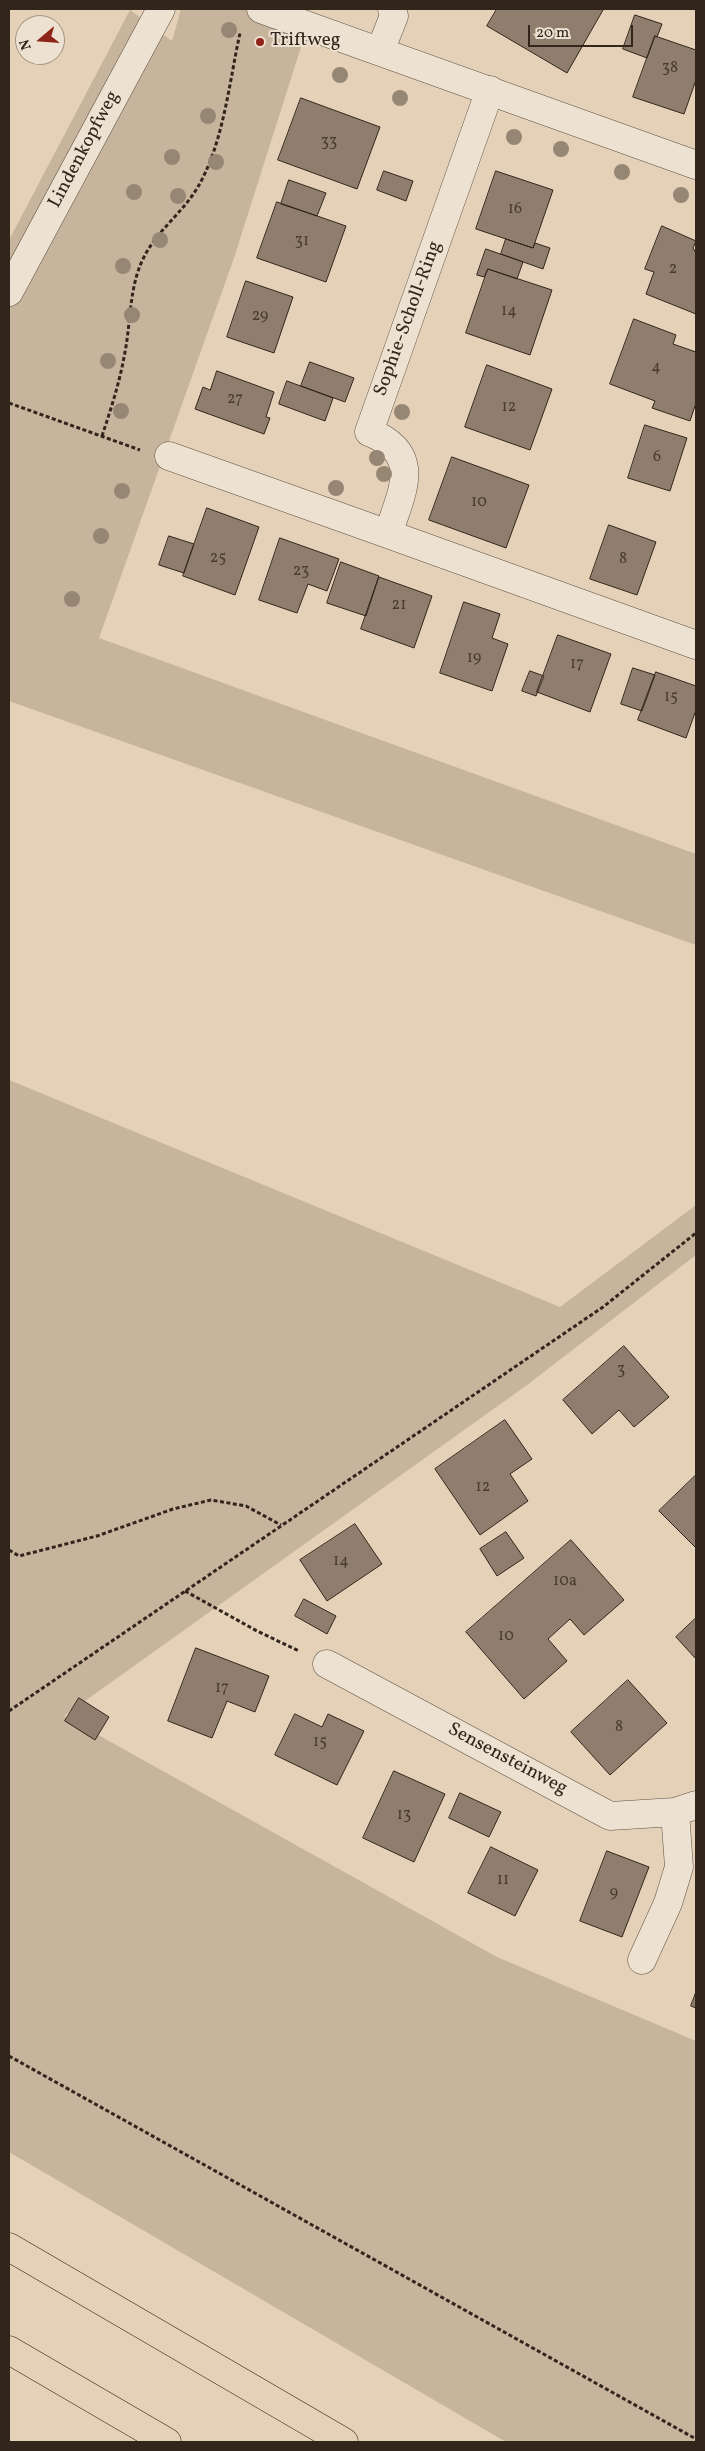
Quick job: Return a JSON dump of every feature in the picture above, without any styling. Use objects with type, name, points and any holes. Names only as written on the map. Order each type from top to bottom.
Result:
[{"type":"highway","points":[[9,2247],[344,2442]]},
{"type":"highway","points":[[9,2350],[167,2442]]},
{"type":"street","name":"Lindenkopfweg","points":[[9,292],[161,9]]},
{"type":"street","points":[[261,9],[696,165]]},
{"type":"street","points":[[380,51],[394,16],[392,9]]},
{"type":"street","name":"Sophie-Scholl-Ring","points":[[388,534],[406,472],[404,462],[396,448],[386,438],[369,432],[490,90]]},
{"type":"street","points":[[169,456],[696,645]]},
{"type":"street","name":"Sensensteinweg","points":[[327,1664],[610,1816],[686,1808]]},
{"type":"street","points":[[642,1960],[668,1903],[679,1867],[686,1808]]},
{"type":"path","points":[[102,436],[115,399],[124,360],[137,275],[143,258],[196,190],[207,170],[225,109],[240,32]]},
{"type":"path","points":[[9,403],[160,456],[169,456]]},
{"type":"path","points":[[9,1711],[602,1307],[696,1233]]},
{"type":"path","points":[[9,1550],[19,1556],[96,1536],[173,1509],[211,1500],[246,1506],[281,1525]]},
{"type":"path","points":[[186,1591],[257,1631],[327,1664]]},
{"type":"path","points":[[9,2056],[696,2439]]},
{"type":"shaded area","points":[[181,9],[308,9],[308,25],[234,258],[99,638],[696,854],[696,945],[9,701],[9,240],[130,10],[172,41]]},
{"type":"shaded area","points":[[9,1080],[560,1307],[696,1205],[696,1255],[527,1385],[64,1716],[497,1957],[696,2041],[696,2442],[506,2442],[9,2152]]},
{"type":"building","points":[[497,9],[603,10],[567,73],[487,26]]},
{"type":"building","points":[[635,15],[662,24],[657,37],[655,36],[647,58],[623,49]]},
{"type":"building","points":[[655,36],[696,50],[696,80],[684,114],[633,97]]},
{"type":"building","points":[[301,98],[380,127],[357,189],[278,160]]},
{"type":"building","points":[[384,171],[413,181],[406,201],[377,190]]},
{"type":"building","points":[[496,171],[553,190],[533,248],[476,229]]},
{"type":"building","points":[[289,180],[326,193],[317,216],[281,204]]},
{"type":"building","points":[[277,202],[346,226],[326,282],[257,258]]},
{"type":"building","points":[[662,226],[696,241],[693,248],[696,253],[696,314],[646,294],[654,272],[645,269]]},
{"type":"building","points":[[506,239],[533,248],[535,243],[550,248],[543,269],[501,254]]},
{"type":"building","points":[[486,249],[523,262],[517,279],[488,269],[484,277],[477,275]]},
{"type":"building","points":[[488,269],[552,290],[530,355],[466,333]]},
{"type":"building","points":[[246,281],[293,297],[274,353],[227,337]]},
{"type":"building","points":[[634,319],[676,335],[673,344],[696,352],[696,403],[690,421],[652,408],[655,401],[610,384]]},
{"type":"building","points":[[310,362],[354,378],[345,402],[301,386]]},
{"type":"building","points":[[487,365],[552,389],[530,450],[465,427]]},
{"type":"building","points":[[217,371],[274,392],[266,417],[270,418],[264,434],[195,409],[203,387],[210,390]]},
{"type":"building","points":[[287,381],[333,398],[325,421],[279,404]]},
{"type":"building","points":[[645,425],[687,438],[670,491],[628,478]]},
{"type":"building","points":[[452,457],[529,485],[506,548],[429,520]]},
{"type":"building","points":[[207,508],[259,527],[235,595],[183,576]]},
{"type":"building","points":[[609,525],[656,542],[637,595],[590,579]]},
{"type":"building","points":[[169,536],[194,544],[184,573],[159,565]]},
{"type":"building","points":[[280,538],[339,559],[327,591],[308,584],[297,613],[259,600]]},
{"type":"building","points":[[341,562],[379,576],[366,616],[327,603]]},
{"type":"building","points":[[379,577],[432,596],[414,648],[361,629]]},
{"type":"building","points":[[464,602],[500,614],[492,638],[508,644],[492,691],[440,673]]},
{"type":"building","points":[[558,635],[611,654],[590,712],[537,692]]},
{"type":"building","points":[[633,668],[655,675],[642,711],[621,704]]},
{"type":"building","points":[[530,671],[544,676],[536,696],[522,691]]},
{"type":"building","points":[[656,672],[696,686],[696,710],[686,738],[638,720]]},
{"type":"building","points":[[624,1346],[669,1397],[634,1427],[619,1410],[592,1434],[563,1400]]},
{"type":"building","points":[[505,1420],[532,1459],[510,1474],[528,1501],[480,1535],[435,1469]]},
{"type":"building","points":[[696,1475],[696,1548],[659,1511]]},
{"type":"building","points":[[355,1524],[382,1564],[327,1601],[300,1560]]},
{"type":"building","points":[[506,1532],[524,1558],[497,1576],[480,1549]]},
{"type":"building","points":[[571,1540],[624,1600],[584,1635],[570,1619],[548,1639],[567,1661],[524,1699],[466,1632]]},
{"type":"building","points":[[304,1599],[336,1616],[327,1634],[295,1616]]},
{"type":"building","points":[[696,1618],[696,1659],[676,1637]]},
{"type":"building","points":[[196,1648],[269,1676],[255,1712],[227,1701],[212,1738],[168,1721]]},
{"type":"building","points":[[628,1680],[667,1723],[610,1775],[571,1732]]},
{"type":"building","points":[[79,1698],[109,1717],[95,1740],[65,1721]]},
{"type":"building","points":[[295,1714],[322,1727],[328,1714],[364,1731],[337,1785],[275,1755]]},
{"type":"building","points":[[394,1771],[445,1794],[414,1862],[363,1838]]},
{"type":"building","points":[[460,1793],[501,1812],[489,1837],[449,1818]]},
{"type":"building","points":[[491,1847],[538,1870],[515,1916],[468,1893]]},
{"type":"building","points":[[607,1851],[649,1867],[622,1937],[580,1921]]},
{"type":"building","points":[[696,1992],[696,2008],[691,2006]]},
{"type":"place","name":"Triftweg","points":[[260,42]]}]
